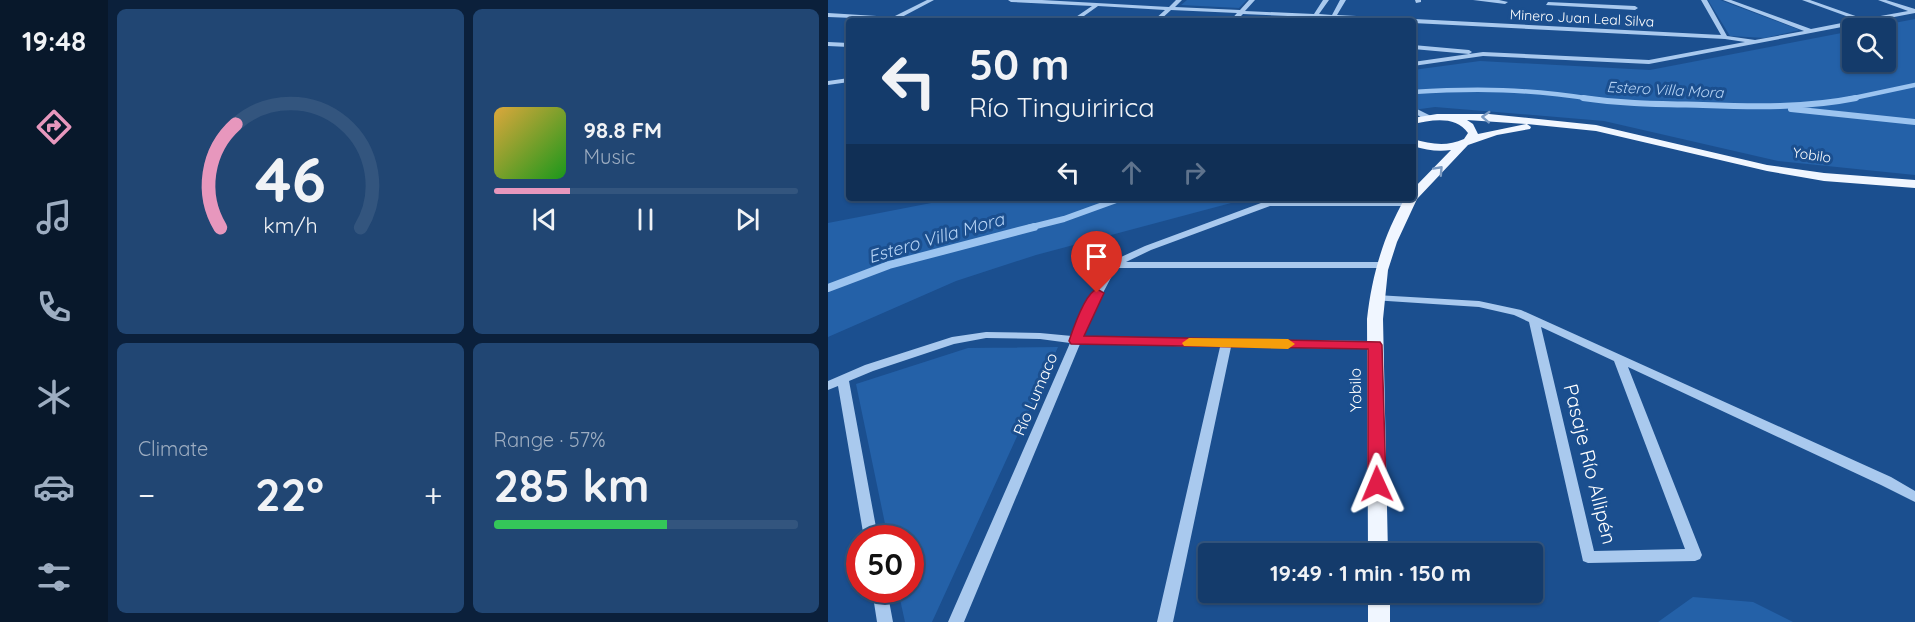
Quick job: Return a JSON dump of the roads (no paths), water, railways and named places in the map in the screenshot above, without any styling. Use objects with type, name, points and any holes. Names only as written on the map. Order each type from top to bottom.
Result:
[{"type":"main road","name":"Yobilo","points":[[1416,194],[1473,134],[1469,126],[1457,120],[1441,117]]},
{"type":"main road","name":"Yobilo","points":[[1416,120],[1441,117],[1489,117],[1614,131],[1744,164],[1786,171],[1915,184]]},
{"type":"main road","name":"Yobilo","points":[[1416,143],[1440,147],[1510,129],[1565,125]]},
{"type":"main road","name":"Yobilo","points":[[1378,543],[1376,298],[1381,265],[1392,233],[1410,201]]},
{"type":"main road","points":[[1379,603],[1379,622]]},
{"type":"street","points":[[896,18],[931,0]]},
{"type":"street","name":"Minero Juan Leal Silva","points":[[1011,0],[1314,18]]},
{"type":"street","points":[[1077,18],[1103,0]]},
{"type":"street","points":[[1160,18],[1179,0]]},
{"type":"street","points":[[1236,18],[1252,0]]},
{"type":"street","points":[[1314,18],[1326,0]]},
{"type":"street","points":[[1333,18],[1343,0]]},
{"type":"street","points":[[1476,0],[1505,2]]},
{"type":"street","points":[[1548,4],[1562,2],[1635,10],[1632,0]]},
{"type":"street","points":[[1704,0],[1725,37]]},
{"type":"street","points":[[1726,0],[1810,31]]},
{"type":"street","points":[[1805,0],[1856,18]]},
{"type":"street","points":[[1881,0],[1915,11]]},
{"type":"street","points":[[1879,18],[1915,11]]},
{"type":"street","points":[[828,15],[866,18]]},
{"type":"street","name":"Minero Juan Leal Silva","points":[[1416,23],[1725,37],[1757,42]]},
{"type":"street","points":[[1416,47],[1455,49],[1477,54],[1640,63],[1842,25]]},
{"type":"street","points":[[828,44],[846,44]]},
{"type":"street","points":[[1416,64],[1477,54]]},
{"type":"street","points":[[828,78],[846,81]]},
{"type":"street","points":[[828,83],[846,81]]},
{"type":"street","points":[[1416,111],[1428,118]]},
{"type":"street","name":"Río Lumaco","points":[[956,622],[1081,325],[1105,278],[1116,265],[1148,248],[1269,203],[1340,201]]},
{"type":"street","points":[[1116,265],[1381,265]]},
{"type":"street","points":[[1376,298],[1479,304],[1517,312],[1739,416],[1886,481],[1915,497]]},
{"type":"street","name":"Pasaje Río Allipén","points":[[1534,319],[1588,557],[1695,555],[1619,359]]},
{"type":"street","points":[[828,386],[869,368],[952,341],[975,336],[1040,336],[1076,341],[1375,345]]},
{"type":"street","points":[[1165,622],[1226,343]]},
{"type":"street","points":[[843,381],[869,525]]},
{"type":"street","points":[[881,603],[885,622]]},
{"type":"waterway","name":"Estero Villa Mora","points":[[1849,99],[1915,85]]},
{"type":"waterway","name":"Estero Villa Mora","points":[[1416,92],[1503,90],[1589,99]]},
{"type":"waterway","name":"Estero Villa Mora","points":[[1583,98],[1589,99]]},
{"type":"waterway","name":"Estero Villa Mora","points":[[1589,99],[1643,103],[1761,106],[1818,104],[1856,98]]},
{"type":"waterway","points":[[1791,109],[1915,122]]},
{"type":"waterway","name":"Estero Villa Mora","points":[[1028,228],[1064,219],[1114,201]]},
{"type":"waterway","name":"Estero Villa Mora","points":[[828,288],[889,265],[1034,227]]}]
